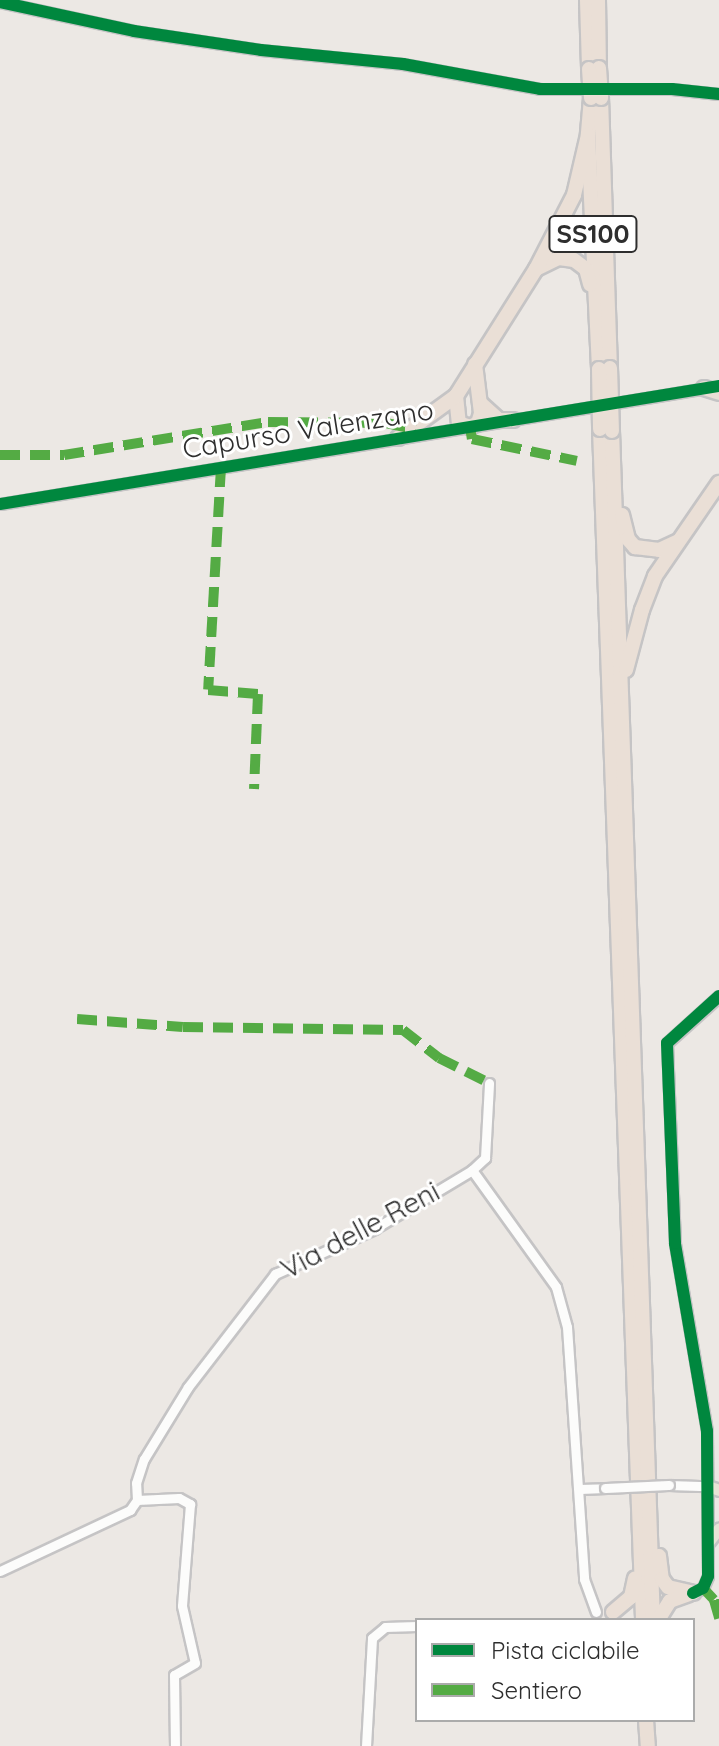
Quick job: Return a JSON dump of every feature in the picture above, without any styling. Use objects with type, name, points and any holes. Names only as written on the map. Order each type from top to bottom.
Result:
[{"type":"highway","name":"SS100","points":[[587,0],[596,98],[643,1618]]},
{"type":"highway","name":"SS100","points":[[594,69],[598,0]]},
{"type":"highway","name":"SS100","points":[[398,438],[456,396],[536,269],[574,195],[596,98]]},
{"type":"highway","name":"SS100","points":[[588,135],[603,364]]},
{"type":"highway","name":"SS100","points":[[536,269],[559,258],[574,260],[586,269],[603,364]]},
{"type":"highway","points":[[456,396],[459,423],[470,427],[478,423],[480,403],[475,364]]},
{"type":"highway","points":[[480,403],[499,420],[513,420]]},
{"type":"highway","name":"SS100","points":[[606,430],[613,459],[649,1522],[655,1618]]},
{"type":"highway","points":[[613,459],[628,539],[635,547],[646,550],[677,542]]},
{"type":"highway","name":"SS100","points":[[621,690],[642,610],[655,576],[719,483]]},
{"type":"highway","name":"SS100","points":[[649,1522],[662,1579],[668,1587],[693,1593]]},
{"type":"highway","name":"SS100","points":[[619,1616],[631,1597],[636,1550],[640,1542]]},
{"type":"highway","name":"SS100","points":[[657,1618],[670,1601],[693,1593]]},
{"type":"highway","points":[[646,1722],[648,1746]]},
{"type":"highway","points":[[655,1722],[655,1746]]},
{"type":"main road","points":[[707,1486],[719,1490]]},
{"type":"main road","points":[[709,1541],[719,1528]]},
{"type":"street","points":[[0,2],[134,31],[261,50],[403,64],[540,89],[672,89],[719,94]]},
{"type":"street","name":"Capurso Valenzano","points":[[0,504],[624,401],[714,389]]},
{"type":"street","points":[[693,1593],[703,1588],[708,1576],[707,1431],[675,1243],[667,1043],[719,996]]},
{"type":"street","name":"Via delle Reni","points":[[137,1500],[136,1483],[144,1459],[188,1387],[275,1274],[374,1229],[472,1170],[485,1158],[489,1083]]},
{"type":"street","points":[[472,1170],[556,1287],[567,1327],[584,1579],[592,1616],[619,1616]]},
{"type":"street","points":[[580,1489],[707,1486]]},
{"type":"street","points":[[0,1571],[130,1510],[137,1500],[179,1498],[190,1504],[182,1606],[195,1663],[174,1675],[175,1746]]},
{"type":"street","points":[[366,1746],[372,1638],[385,1627],[415,1626]]},
{"type":"marked path","points":[[0,455],[64,455],[268,422],[386,423],[415,429]]},
{"type":"marked path","points":[[470,427],[472,439],[577,461]]},
{"type":"marked path","points":[[221,467],[208,690],[258,694],[254,789]]},
{"type":"marked path","points":[[77,1019],[183,1027],[403,1030],[439,1058],[489,1083]]},
{"type":"marked path","points":[[703,1588],[714,1600],[719,1618]]},
{"type":"cycle path","points":[[0,2],[134,31],[261,50],[403,64],[540,89],[672,89],[719,94]]},
{"type":"cycle path","points":[[0,504],[719,386]]},
{"type":"cycle path","points":[[693,1593],[703,1588],[708,1576],[707,1431],[675,1243],[667,1043],[719,996]]}]
